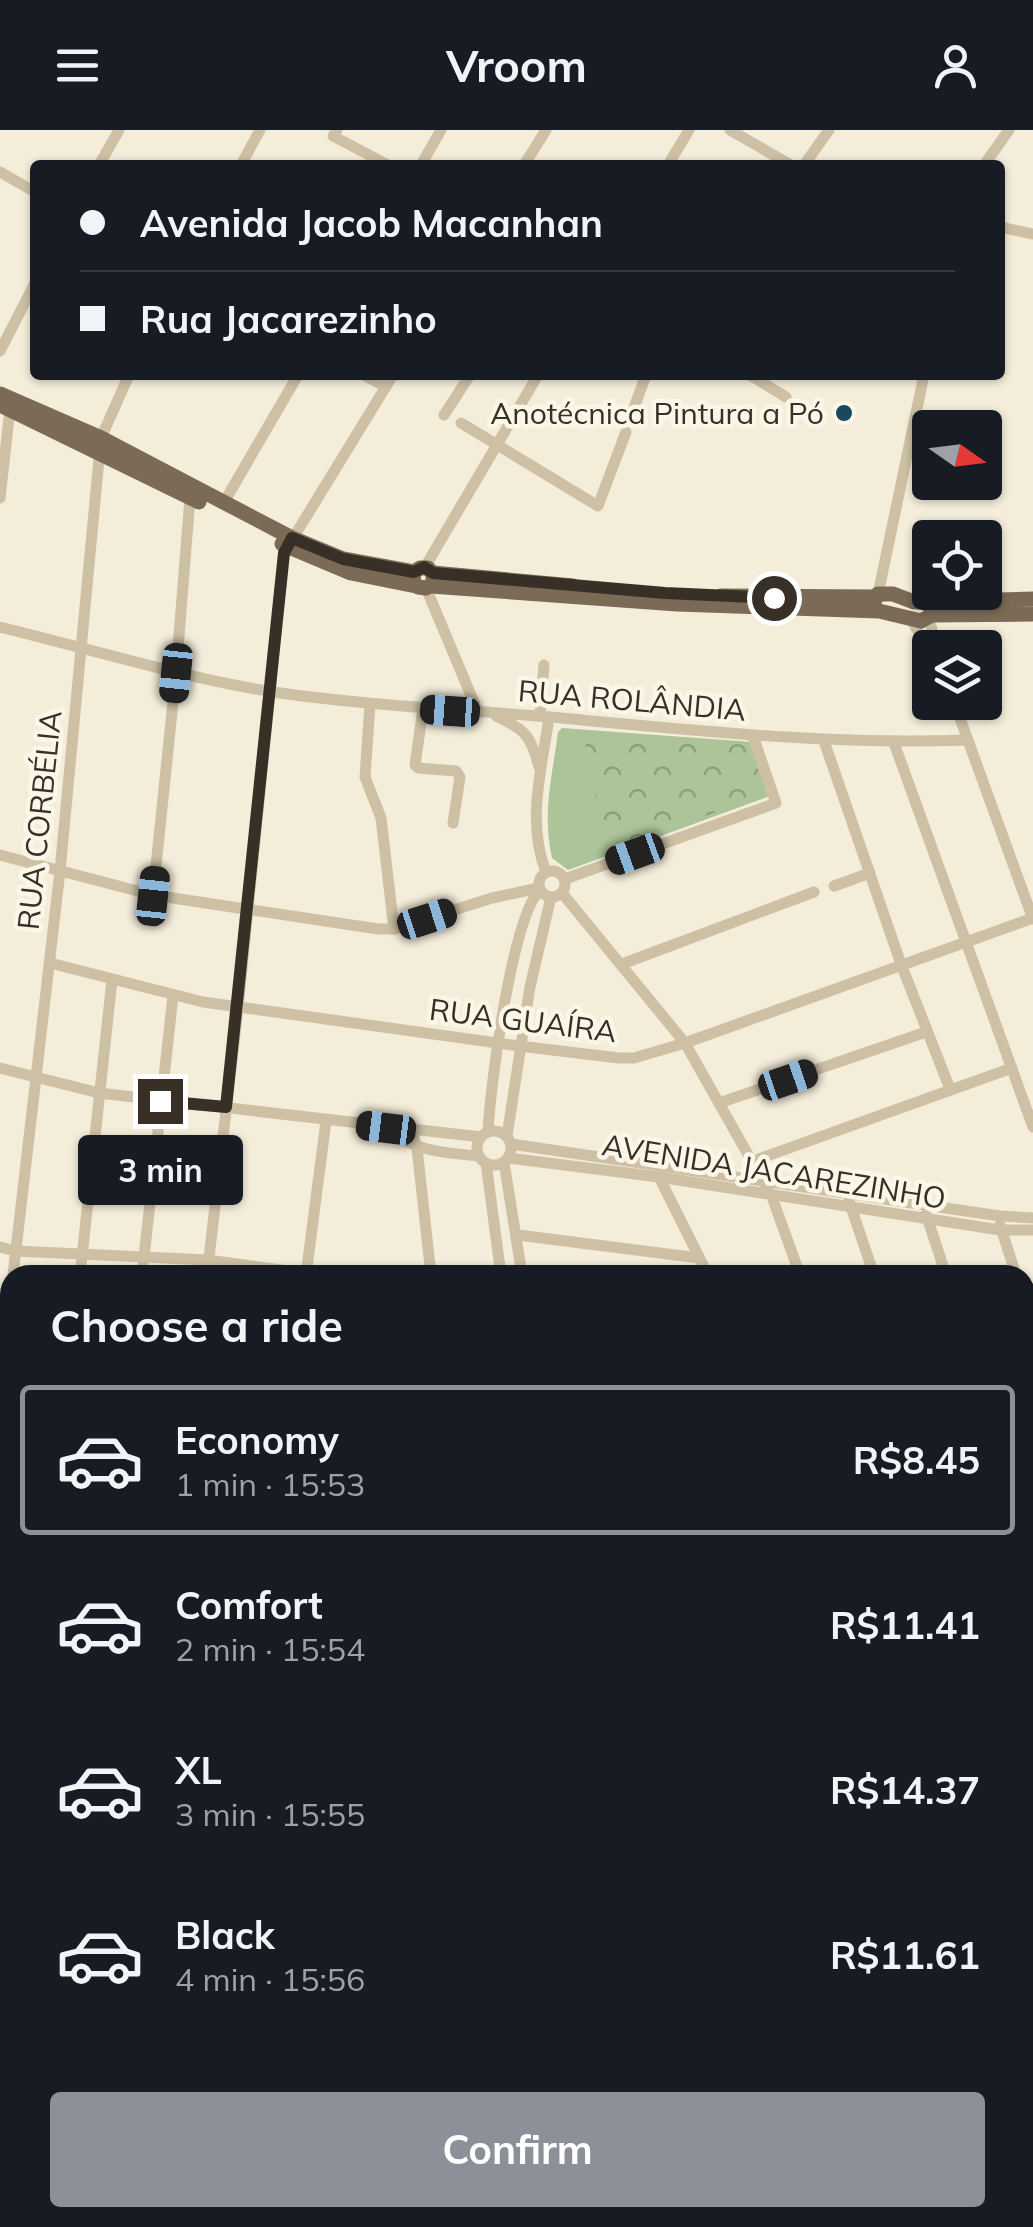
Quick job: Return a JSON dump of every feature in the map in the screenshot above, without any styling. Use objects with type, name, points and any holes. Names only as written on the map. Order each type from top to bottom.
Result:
[{"type":"main road","points":[[0,394],[222,504],[289,542]]},
{"type":"main road","points":[[5,407],[100,445],[190,498],[289,542],[424,579],[700,596],[881,599],[909,602],[928,612],[1033,614]]},
{"type":"main road","points":[[881,599],[912,620],[928,612],[1033,599]]},
{"type":"street","points":[[102,160],[119,130]]},
{"type":"street","points":[[244,160],[260,130]]},
{"type":"street","points":[[423,160],[441,130]]},
{"type":"street","points":[[527,160],[546,130]]},
{"type":"street","points":[[671,160],[689,130]]},
{"type":"street","points":[[730,130],[782,160]]},
{"type":"street","points":[[808,160],[829,130]]},
{"type":"street","points":[[987,160],[1008,130]]},
{"type":"street","points":[[335,133],[380,160]]},
{"type":"street","points":[[0,172],[30,189]]},
{"type":"street","points":[[1005,228],[1033,234]]},
{"type":"street","points":[[0,351],[30,293]]},
{"type":"street","name":"RUA CORBÉLIA","points":[[14,1265],[60,871],[100,445],[126,380]]},
{"type":"street","points":[[222,504],[295,380]]},
{"type":"street","points":[[373,380],[386,387]]},
{"type":"street","points":[[208,1265],[289,542],[390,380]]},
{"type":"street","points":[[444,415],[467,380]]},
{"type":"street","points":[[535,380],[495,444],[424,579],[484,713],[515,725],[529,737],[540,772]]},
{"type":"street","points":[[631,416],[644,380]]},
{"type":"street","points":[[758,380],[786,397]]},
{"type":"street","points":[[881,599],[923,380]]},
{"type":"street","points":[[0,498],[5,407]]},
{"type":"street","points":[[461,423],[598,506],[626,432]]},
{"type":"street","points":[[153,896],[190,498]]},
{"type":"street","points":[[928,612],[932,630]]},
{"type":"street","points":[[912,620],[918,630]]},
{"type":"street","name":"RUA ROLÂNDIA","points":[[0,627],[176,673],[272,692],[370,704],[824,741],[968,740]]},
{"type":"street","points":[[544,665],[545,716],[536,834],[546,872]]},
{"type":"street","points":[[370,704],[365,777],[381,818],[394,929]]},
{"type":"street","points":[[423,709],[415,766],[456,772],[460,777],[454,822]]},
{"type":"street","points":[[961,720],[1033,918]]},
{"type":"street","points":[[498,1265],[477,1146],[484,1134],[528,909],[564,879],[776,803],[753,736]]},
{"type":"street","points":[[824,741],[901,964],[950,1089]]},
{"type":"street","points":[[894,743],[1033,1127]]},
{"type":"street","points":[[0,855],[153,896],[394,929],[492,898],[548,892]]},
{"type":"street","points":[[564,879],[557,871],[546,872],[539,880],[622,964],[684,1043],[772,1197],[796,1265]]},
{"type":"street","points":[[834,886],[870,874]]},
{"type":"street","points":[[521,1265],[506,1160],[519,1046],[548,892]]},
{"type":"street","points":[[622,964],[814,892]]},
{"type":"street","name":"RUA GUAÍRA","points":[[50,963],[174,996],[238,1008],[634,1058],[1033,918]]},
{"type":"street","points":[[81,1265],[112,980]]},
{"type":"street","points":[[143,1265],[174,996]]},
{"type":"street","points":[[719,1104],[926,1032]]},
{"type":"street","points":[[0,1068],[100,1093],[386,1128],[484,1134],[498,1131],[509,1140]]},
{"type":"street","points":[[753,1161],[1012,1068]]},
{"type":"street","points":[[307,1265],[326,1121]]},
{"type":"street","points":[[386,1128],[400,1141],[417,1148],[495,1165],[506,1160]]},
{"type":"street","points":[[410,1130],[417,1148],[430,1265]]},
{"type":"street","name":"AVENIDA JACAREZINHO","points":[[509,1140],[1033,1218]]},
{"type":"street","name":"AVENIDA JACAREZINHO","points":[[506,1160],[658,1176],[1000,1230],[1033,1230]]},
{"type":"street","points":[[658,1176],[702,1265]]},
{"type":"street","points":[[846,1192],[870,1265]]},
{"type":"street","points":[[925,1204],[943,1265]]},
{"type":"street","points":[[1000,1216],[1000,1230],[1012,1265]]},
{"type":"street","points":[[518,1235],[698,1258]]},
{"type":"street","points":[[0,1247],[243,1265]]},
{"type":"green space","points":[[562,728],[752,742],[770,796],[568,870],[552,858],[548,825],[551,780],[558,732]]},
{"type":"green space","points":[[585,733],[749,745],[766,794],[625,845],[611,842],[595,817]]},
{"type":"place","name":"Anotécnica Pintura a Pó","points":[[844,413]]},
{"type":"route","points":[[160,1101],[226,1107],[284,553],[292,538],[343,559],[414,572],[424,567],[433,573],[700,596],[774,598]]}]
